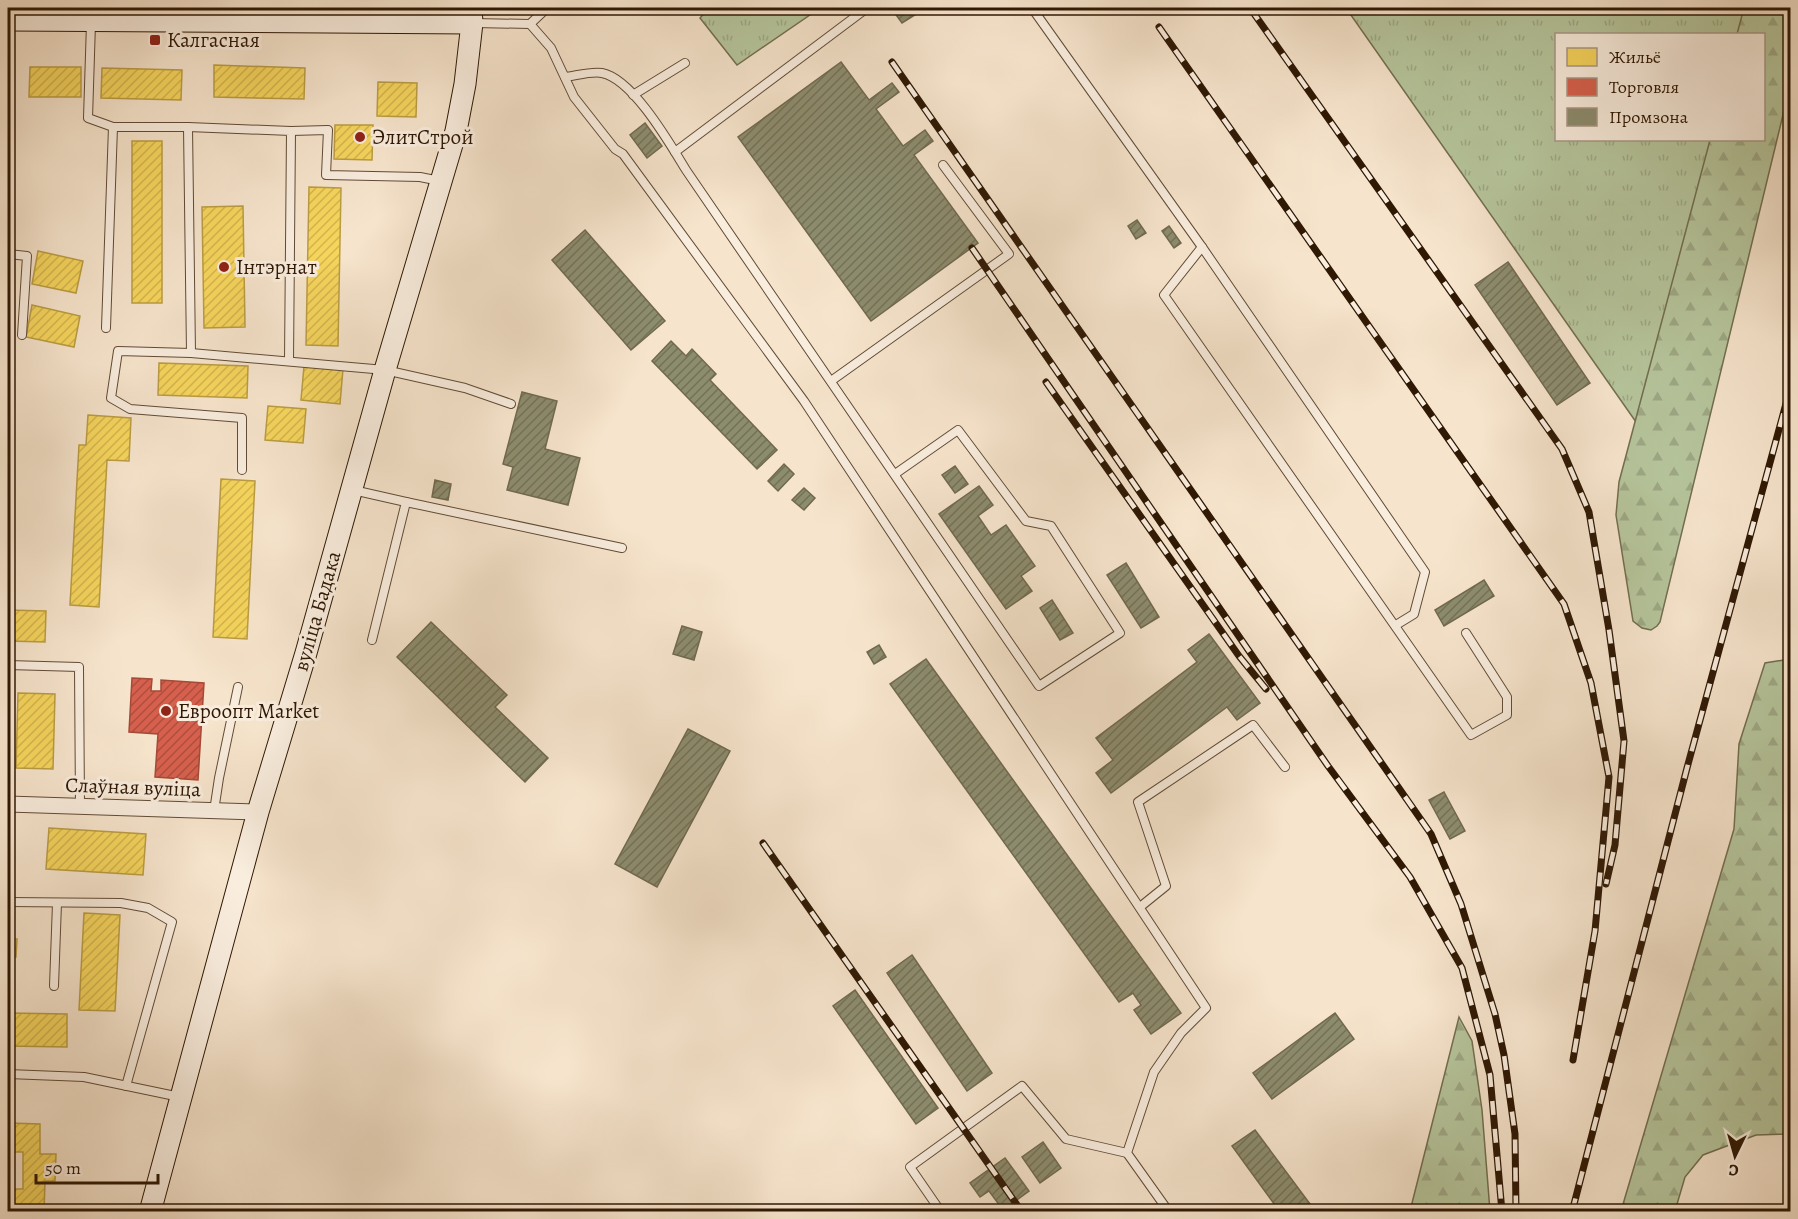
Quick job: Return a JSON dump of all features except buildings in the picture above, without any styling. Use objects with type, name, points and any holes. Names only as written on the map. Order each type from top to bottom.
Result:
[{"type":"main road","points":[[8,20],[471,15]]},
{"type":"main road","name":"вуліца Бадака","points":[[150,1212],[258,812],[456,131],[465,84],[471,15]]},
{"type":"street","name":"Слаўная вуліца","points":[[8,804],[258,812]]},
{"type":"lane","points":[[530,24],[547,8]]},
{"type":"lane","points":[[675,152],[867,8]]},
{"type":"lane","points":[[1032,8],[1202,248],[1425,572],[1414,614],[1396,625]]},
{"type":"lane","points":[[471,15],[530,24],[551,48],[574,97],[615,149],[623,154],[804,400],[1206,1008],[1181,1033],[1154,1072],[1127,1153]]},
{"type":"lane","points":[[91,20],[88,118],[113,127],[328,130],[326,175],[420,177],[441,181]]},
{"type":"lane","points":[[633,95],[685,63]]},
{"type":"lane","points":[[565,77],[602,73],[617,81],[633,95],[655,121],[1039,686],[1120,633],[1051,526],[1026,521],[958,430],[895,474]]},
{"type":"lane","points":[[106,328],[113,127]]},
{"type":"lane","points":[[188,127],[191,353]]},
{"type":"lane","points":[[289,361],[291,131]]},
{"type":"lane","points":[[831,381],[1009,254],[943,165]]},
{"type":"lane","points":[[1202,248],[1164,295],[1471,735],[1506,715],[1507,697],[1466,633]]},
{"type":"lane","points":[[8,255],[27,256],[22,335]]},
{"type":"lane","points":[[242,470],[242,418],[130,409],[111,398],[118,351],[191,353],[385,370],[465,388],[511,404]]},
{"type":"lane","points":[[351,490],[622,548]]},
{"type":"lane","points":[[372,640],[406,502]]},
{"type":"lane","points":[[8,665],[79,668],[80,806]]},
{"type":"lane","points":[[214,810],[238,687]]},
{"type":"lane","points":[[1140,907],[1166,886],[1137,802],[1253,725],[1285,766]]},
{"type":"lane","points":[[8,902],[121,903],[147,908],[172,922],[126,1086]]},
{"type":"lane","points":[[54,986],[57,903]]},
{"type":"lane","points":[[8,1074],[84,1077],[182,1098]]},
{"type":"lane","points":[[941,1212],[910,1167],[1022,1086],[1066,1139],[1127,1153],[1170,1212]]},
{"type":"green space","points":[[709,8],[820,8],[737,65],[700,18]]},
{"type":"green space","points":[[1346,8],[1749,8],[1741,33],[1555,33],[1555,141],[1713,141],[1636,422]]},
{"type":"green space","points":[[1744,8],[1790,8],[1790,86],[1660,622],[1651,630],[1642,628],[1633,621],[1616,515],[1619,482],[1710,141],[1765,141],[1765,33],[1737,33]]},
{"type":"green space","points":[[1790,659],[1790,1134],[1756,1135],[1703,1155],[1685,1177],[1675,1211],[1621,1211],[1734,829],[1739,744],[1765,663]]},
{"type":"green space","points":[[1459,1017],[1472,1041],[1482,1110],[1490,1211],[1410,1211]]},
{"type":"railway","points":[[1250,8],[1562,449],[1589,512],[1609,630],[1624,741],[1615,845],[1606,884]]},
{"type":"railway","points":[[1159,27],[1564,604],[1591,683],[1609,777],[1595,931],[1573,1060]]},
{"type":"railway","points":[[892,62],[1431,834],[1461,904],[1495,1014],[1504,1055],[1515,1134],[1516,1212]]},
{"type":"railway","points":[[972,248],[1328,766],[1410,877],[1462,968],[1490,1075],[1502,1212]]},
{"type":"railway","points":[[1046,382],[1239,656],[1266,689]]},
{"type":"railway","points":[[1572,1212],[1687,768],[1790,389]]},
{"type":"railway","points":[[763,843],[1022,1212]]},
{"type":"place","name":"Калгасная","points":[[155,40]]},
{"type":"place","name":"ЭлитСтрой","points":[[360,137]]},
{"type":"place","name":"Інтэрнат","points":[[224,267]]},
{"type":"place","name":"Евроопт Market","points":[[166,711]]}]
